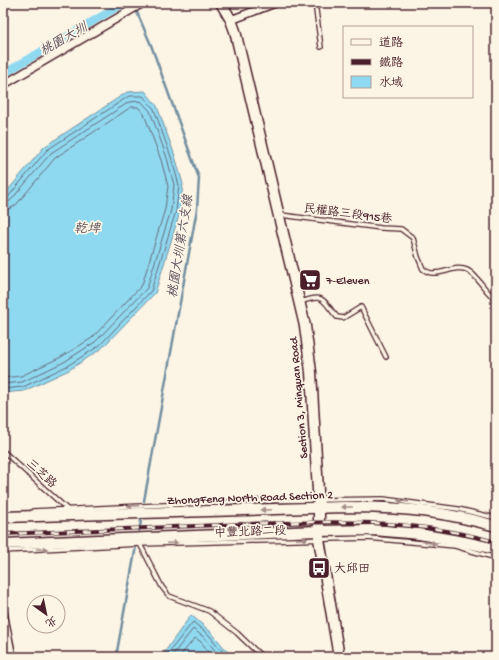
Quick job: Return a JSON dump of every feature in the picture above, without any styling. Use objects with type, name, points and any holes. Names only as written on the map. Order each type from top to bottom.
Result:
[{"type":"main road","name":"Section 3, Minquan Road","points":[[221,3],[231,20],[280,215],[305,326],[311,372],[319,504],[319,535],[339,657]]},
{"type":"main road","name":"ZhongFeng North Road Section 2","points":[[3,517],[319,504],[391,508],[429,512],[459,516],[496,526]]},
{"type":"main road","points":[[3,544],[319,535],[374,530],[419,534],[496,549]]},
{"type":"street","points":[[3,85],[143,3]]},
{"type":"street","points":[[231,20],[275,3]]},
{"type":"street","points":[[3,612],[12,657]]},
{"type":"lane","points":[[315,3],[321,47]]},
{"type":"lane","name":"民權路三段915巷","points":[[280,215],[380,228],[401,229],[413,238],[418,257],[424,269],[431,273],[460,268],[468,270],[481,282],[492,297],[496,299]]},
{"type":"lane","points":[[300,303],[313,298],[324,300],[337,318],[343,318],[361,307],[386,357]]},
{"type":"lane","name":"三芝路","points":[[3,451],[67,509]]},
{"type":"lane","points":[[3,513],[250,501],[319,504],[383,499],[458,509],[496,518]]},
{"type":"lane","name":"中豐北路二段","points":[[3,551],[319,535],[455,546],[496,558]]},
{"type":"lane","points":[[140,544],[162,587],[169,596],[209,611],[237,633],[262,657]]},
{"type":"water","name":"乾埤","points":[[145,91],[157,106],[175,156],[183,184],[180,212],[155,293],[101,349],[69,370],[24,391],[3,393],[3,196],[44,147],[127,92]]},
{"type":"water","points":[[191,615],[211,632],[232,657],[161,657]]},
{"type":"waterway","name":"桃園大圳","points":[[3,74],[124,3]]},
{"type":"waterway","name":"桃園大圳第六支線","points":[[133,3],[151,45],[199,178],[197,209],[144,501]]},
{"type":"waterway","name":"桃園大圳第六支線","points":[[139,531],[141,521]]},
{"type":"waterway","name":"桃園大圳第六支線","points":[[116,657],[136,546]]},
{"type":"railway","points":[[3,534],[244,524],[339,522],[402,525],[465,534],[496,542]]},
{"type":"place","name":"7-Eleven","points":[[310,280]]},
{"type":"place","name":"大邱田","points":[[319,568]]}]
